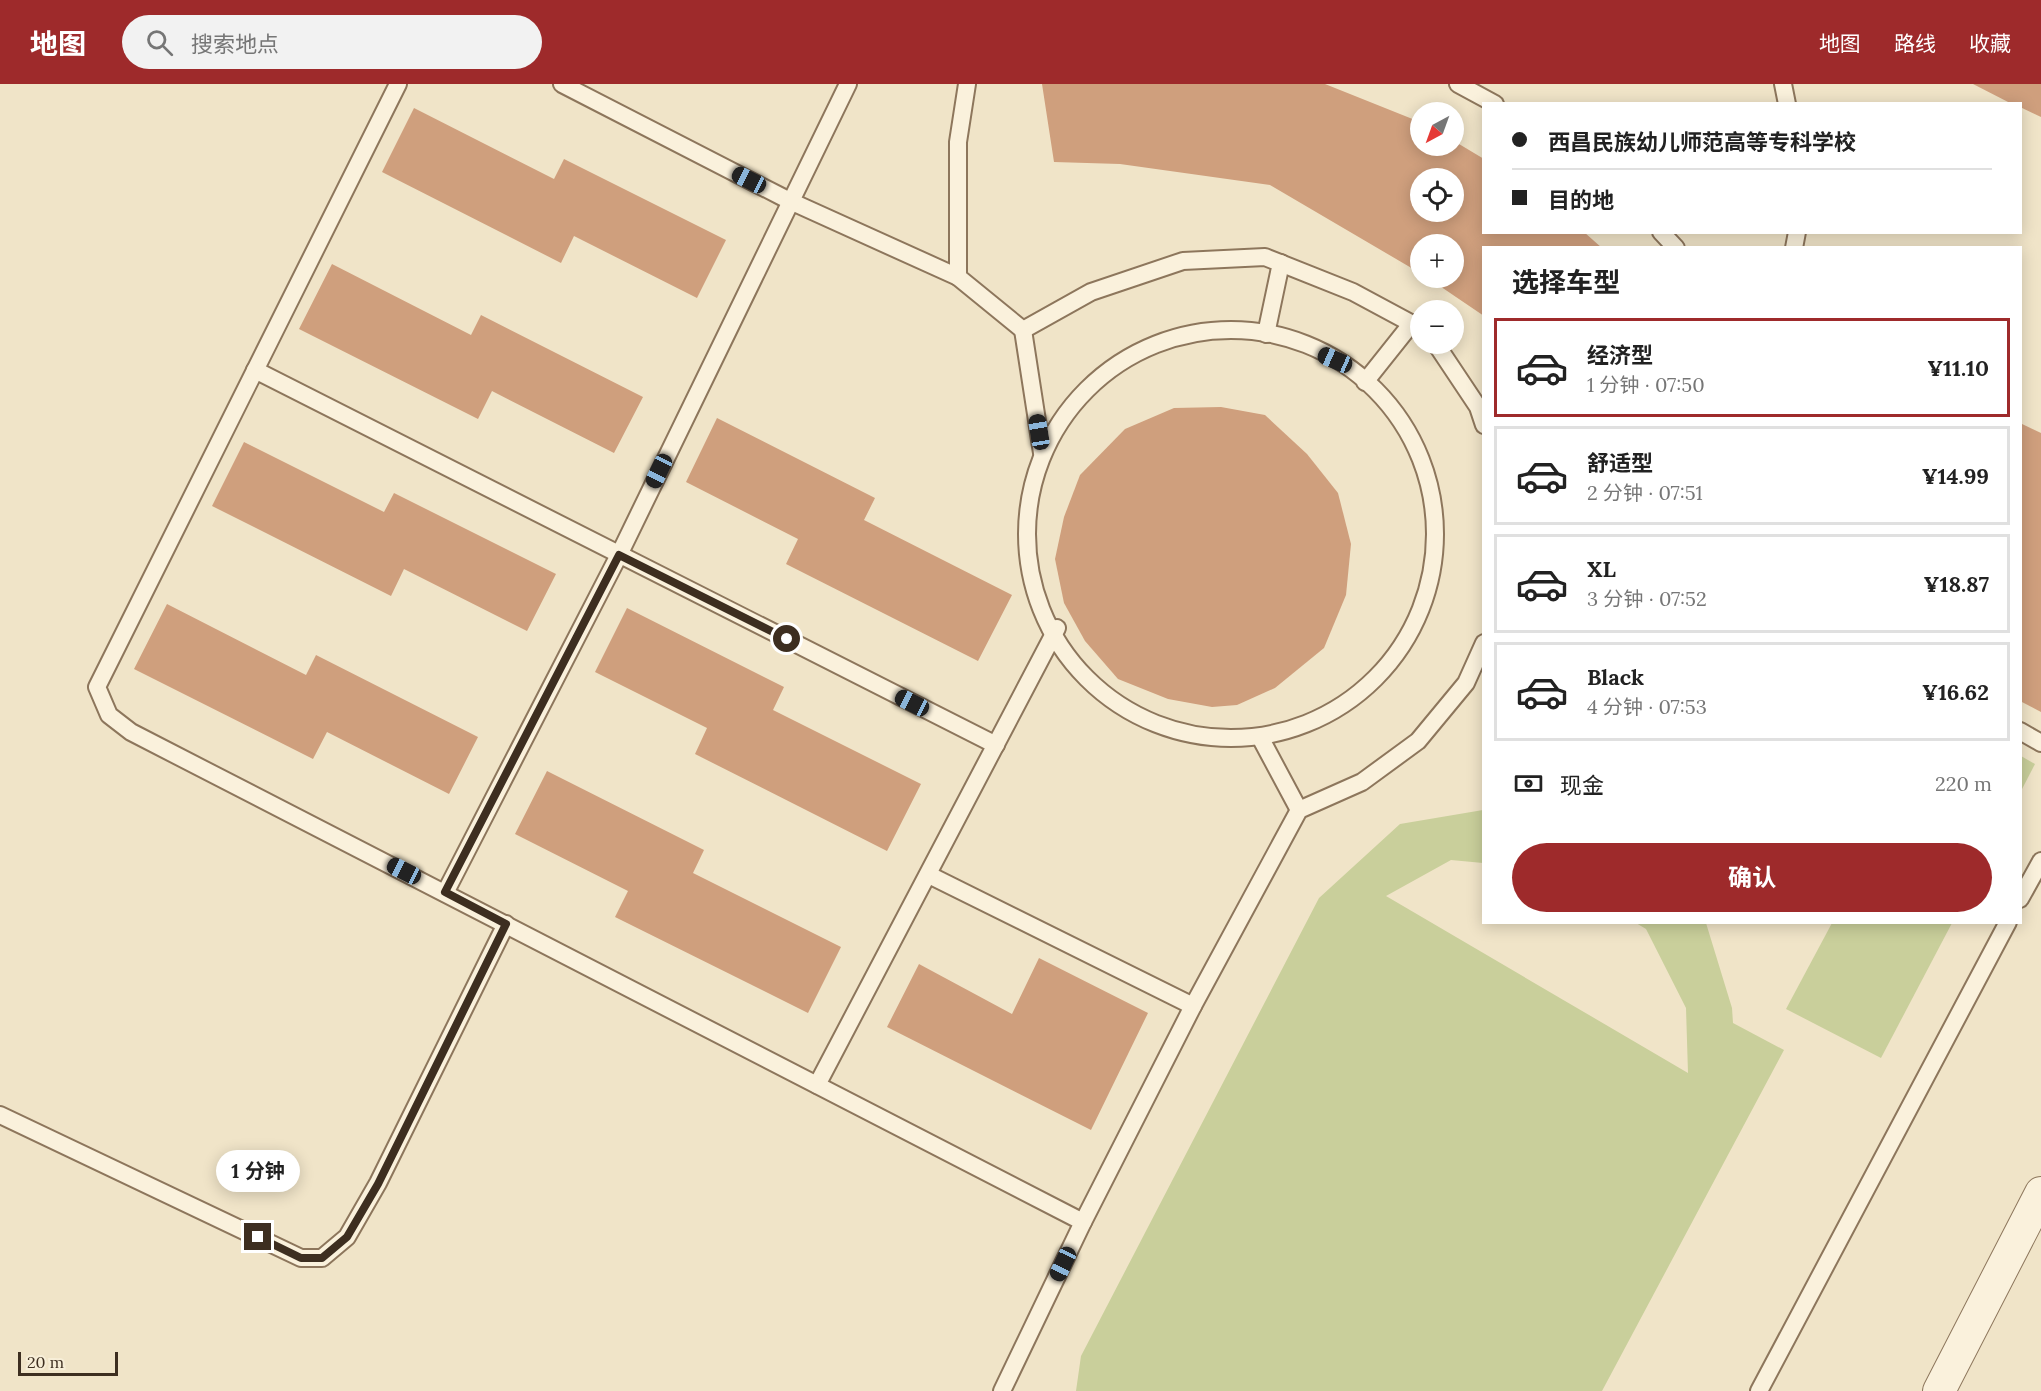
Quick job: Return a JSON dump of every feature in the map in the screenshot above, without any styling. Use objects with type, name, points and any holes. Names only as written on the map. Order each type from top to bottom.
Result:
[{"type":"street","points":[[1939,1391],[2041,1193]]},
{"type":"lane","points":[[398,84],[97,687],[109,715],[131,732],[1083,1222]]},
{"type":"lane","points":[[562,84],[790,201],[958,277],[1023,330],[1042,453]]},
{"type":"lane","points":[[445,892],[619,555],[848,84]]},
{"type":"lane","points":[[958,277],[958,142],[967,84]]},
{"type":"lane","points":[[1458,84],[1491,102]]},
{"type":"lane","points":[[1783,84],[1787,102]]},
{"type":"lane","points":[[1663,234],[1674,246]]},
{"type":"lane","points":[[1023,330],[1091,292],[1183,261],[1265,257],[1353,292],[1410,322]]},
{"type":"lane","points":[[1266,334],[1281,263]]},
{"type":"lane","points":[[1197,329],[1247,330],[1285,338],[1335,360],[1365,381],[1396,415],[1428,462],[1439,540],[1426,600],[1388,668],[1350,701],[1307,724],[1252,741],[1189,739],[1138,718],[1079,670],[1024,565],[1022,510],[1042,453],[1068,408],[1111,371],[1152,347],[1197,329]]},
{"type":"lane","points":[[1365,381],[1410,332]]},
{"type":"lane","points":[[1443,354],[1478,407],[1482,419]]},
{"type":"lane","points":[[255,370],[996,745]]},
{"type":"lane","points":[[817,1084],[1057,628]]},
{"type":"lane","points":[[1002,1391],[1083,1222],[1193,1006],[1299,810],[1362,782],[1418,741],[1466,683],[1482,647]]},
{"type":"lane","points":[[2022,732],[2041,743]]},
{"type":"lane","points":[[1261,739],[1299,810]]},
{"type":"lane","points":[[2022,895],[2041,861]]},
{"type":"lane","points":[[929,875],[1193,1006]]},
{"type":"lane","points":[[0,1115],[301,1258],[322,1258],[347,1237],[378,1184],[506,924]]},
{"type":"lane","points":[[1759,1391],[2007,924]]},
{"type":"green space","points":[[2022,757],[2035,764],[2022,789]]},
{"type":"green space","points":[[1482,810],[1482,863],[1451,860],[1386,896],[1688,1073],[1686,1008],[1646,929],[1638,924],[1706,924],[1732,1008],[1733,1023],[1784,1050],[1602,1391],[1076,1391],[1081,1356],[1319,898],[1400,824]]},
{"type":"green space","points":[[1831,924],[1951,924],[1881,1058],[1786,1009]]},
{"type":"building","points":[[1042,84],[1325,84],[1410,118],[1410,156],[1464,156],[1464,147],[1482,158],[1482,234],[1586,234],[1600,246],[1482,246],[1482,315],[1464,302],[1464,300],[1443,288],[1464,288],[1464,234],[1410,234],[1410,267],[1270,185],[1120,164],[1054,162]]},
{"type":"building","points":[[1973,84],[2041,84],[2041,117],[2022,108],[2022,102],[2008,102]]},
{"type":"building","points":[[414,108],[554,179],[564,159],[726,240],[697,298],[574,236],[561,263],[382,172]]},
{"type":"building","points":[[332,264],[471,335],[481,315],[643,397],[614,453],[492,391],[478,419],[299,329]]},
{"type":"building","points":[[1221,407],[1265,415],[1307,454],[1338,493],[1351,544],[1346,595],[1324,648],[1275,688],[1237,705],[1212,707],[1168,699],[1118,679],[1085,641],[1064,603],[1055,559],[1064,517],[1080,475],[1125,429],[1174,408]]},
{"type":"building","points":[[717,418],[875,498],[864,520],[1012,595],[978,661],[786,564],[798,539],[686,482]]},
{"type":"building","points":[[2022,424],[2041,433],[2041,712],[2022,702]]},
{"type":"building","points":[[244,442],[384,512],[394,493],[556,574],[527,631],[404,569],[391,596],[212,506]]},
{"type":"building","points":[[167,604],[306,675],[316,655],[478,737],[449,794],[327,732],[313,759],[134,669]]},
{"type":"building","points":[[627,608],[784,687],[773,710],[921,784],[887,851],[695,754],[707,728],[595,672]]},
{"type":"building","points":[[547,771],[704,850],[693,873],[841,947],[808,1013],[615,917],[628,891],[515,834]]},
{"type":"building","points":[[1039,958],[1148,1013],[1091,1130],[887,1027],[919,964],[1012,1014]]},
{"type":"route","points":[[258,1237],[301,1258],[322,1258],[347,1237],[378,1184],[506,924],[445,892],[619,555],[787,639]]}]
